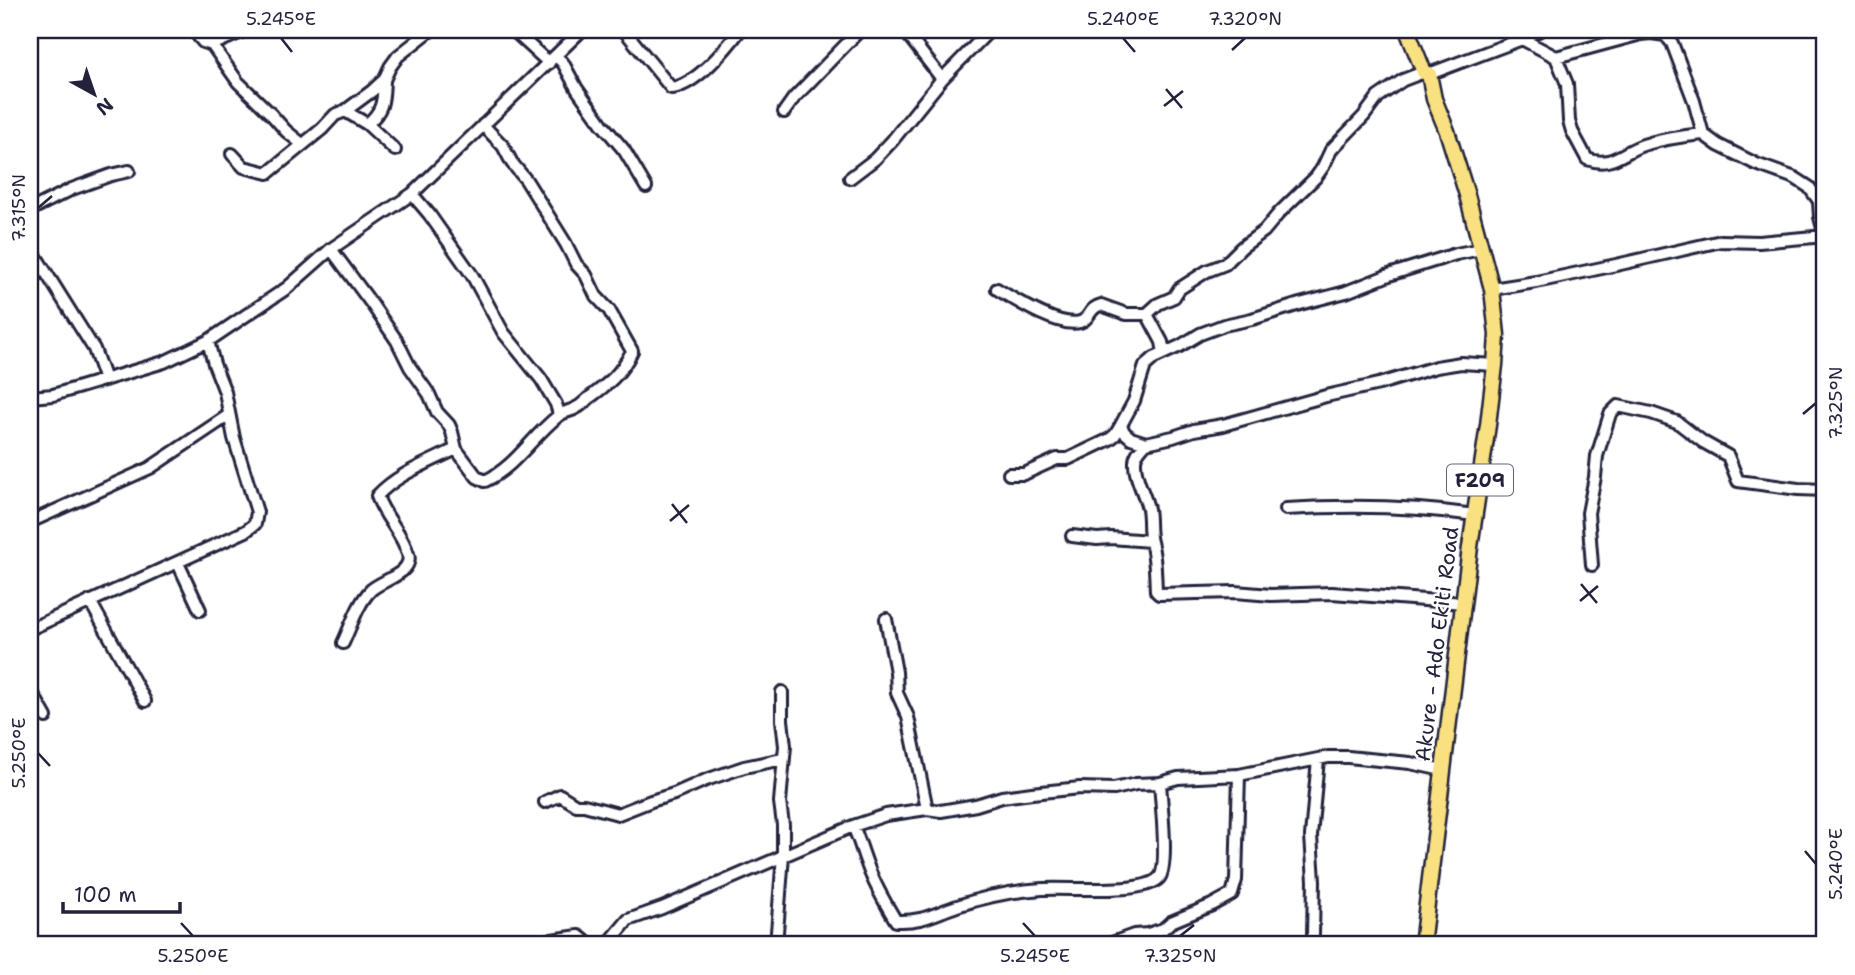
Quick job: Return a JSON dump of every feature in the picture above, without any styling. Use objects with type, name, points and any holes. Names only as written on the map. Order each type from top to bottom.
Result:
[{"type":"main road","name":"Akure - Ado Ekiti Road","points":[[1407,30],[1426,73],[1463,182],[1492,289],[1497,335],[1486,443],[1422,945]]},
{"type":"street","points":[[193,30],[212,46],[238,82],[302,145]]},
{"type":"street","points":[[212,46],[246,30]]},
{"type":"street","points":[[367,124],[375,118],[382,106],[384,80],[398,56],[432,30]]},
{"type":"street","points":[[513,30],[552,60],[563,63],[577,89],[624,150],[646,187]]},
{"type":"street","points":[[30,397],[53,395],[164,362],[208,341],[286,288],[331,249],[412,194],[582,30]]},
{"type":"street","points":[[624,30],[671,88],[678,88],[708,67],[740,30]]},
{"type":"street","points":[[784,112],[794,98],[860,30]]},
{"type":"street","points":[[904,30],[942,79]]},
{"type":"street","points":[[850,178],[875,159],[942,79],[990,30]]},
{"type":"street","points":[[998,289],[1048,317],[1072,322],[1079,323],[1092,309],[1101,305],[1126,314],[1147,314],[1207,271],[1225,264],[1264,231],[1316,177],[1331,150],[1364,116],[1378,97],[1403,80],[1522,39],[1540,30]]},
{"type":"street","points":[[1492,289],[1536,282],[1721,241],[1759,242],[1825,236],[1818,201],[1809,187],[1796,178],[1731,152],[1703,134],[1687,81],[1672,43],[1665,35],[1642,34],[1556,57]]},
{"type":"street","points":[[1522,39],[1556,57],[1567,84],[1572,131],[1587,159],[1596,163],[1614,160],[1640,146],[1681,136],[1703,134]]},
{"type":"street","points":[[232,154],[244,167],[268,173],[322,130],[335,115],[345,111],[384,80]]},
{"type":"street","points":[[345,111],[367,124],[395,150]]},
{"type":"street","points":[[331,249],[397,341],[437,412],[449,425],[456,449],[477,477],[485,481],[492,478],[517,458],[559,414],[575,409],[603,389],[619,374],[632,351],[526,180],[503,146],[483,125]]},
{"type":"street","points":[[30,210],[72,189],[130,170]]},
{"type":"street","points":[[412,194],[472,275],[503,332],[541,379],[559,414]]},
{"type":"street","points":[[30,247],[94,349],[105,380]]},
{"type":"street","points":[[1009,474],[1024,474],[1057,459],[1068,459],[1110,439],[1134,401],[1145,366],[1154,358],[1200,334],[1481,249]]},
{"type":"street","points":[[1147,314],[1162,342],[1164,353]]},
{"type":"street","points":[[30,627],[178,563],[256,524],[257,512],[233,438],[225,392],[208,341]]},
{"type":"street","points":[[1110,439],[1131,438],[1146,443],[1223,425],[1436,367],[1461,363],[1495,365]]},
{"type":"street","points":[[1592,565],[1588,513],[1597,456],[1610,414],[1618,406],[1677,422],[1703,442],[1728,456],[1738,481],[1825,490]]},
{"type":"street","points":[[30,522],[149,468],[229,415]]},
{"type":"street","points":[[1121,425],[1131,438]]},
{"type":"street","points":[[1146,443],[1135,461],[1141,492],[1149,514],[1150,541],[1155,555],[1156,591],[1159,594],[1332,593],[1464,603]]},
{"type":"street","points":[[343,643],[363,599],[373,588],[398,574],[408,564],[410,556],[377,496],[384,487],[456,449]]},
{"type":"street","points":[[1286,509],[1363,506],[1427,509],[1475,515]]},
{"type":"street","points":[[1072,536],[1150,541]]},
{"type":"street","points":[[178,563],[200,610]]},
{"type":"street","points":[[90,601],[145,701]]},
{"type":"street","points":[[886,619],[897,693],[908,717],[927,809]]},
{"type":"street","points":[[30,688],[46,717]]},
{"type":"street","points":[[777,945],[783,855],[780,802],[785,746],[782,692]]},
{"type":"street","points":[[603,945],[608,944],[628,920],[853,826],[886,815],[927,809],[941,811],[1022,794],[1080,788],[1114,789],[1178,778],[1239,775],[1328,757],[1410,763],[1443,770]]},
{"type":"street","points":[[545,802],[560,795],[576,805],[618,814],[674,794],[706,779],[783,758]]},
{"type":"street","points":[[1313,935],[1311,836],[1318,759]]},
{"type":"street","points":[[1106,945],[1163,929],[1171,922],[1232,894],[1236,880],[1239,775]]},
{"type":"street","points":[[853,826],[867,865],[896,921],[914,922],[957,906],[1008,894],[1042,889],[1119,888],[1149,884],[1157,880],[1163,872],[1160,783]]},
{"type":"street","points":[[517,945],[579,936],[590,945]]}]
